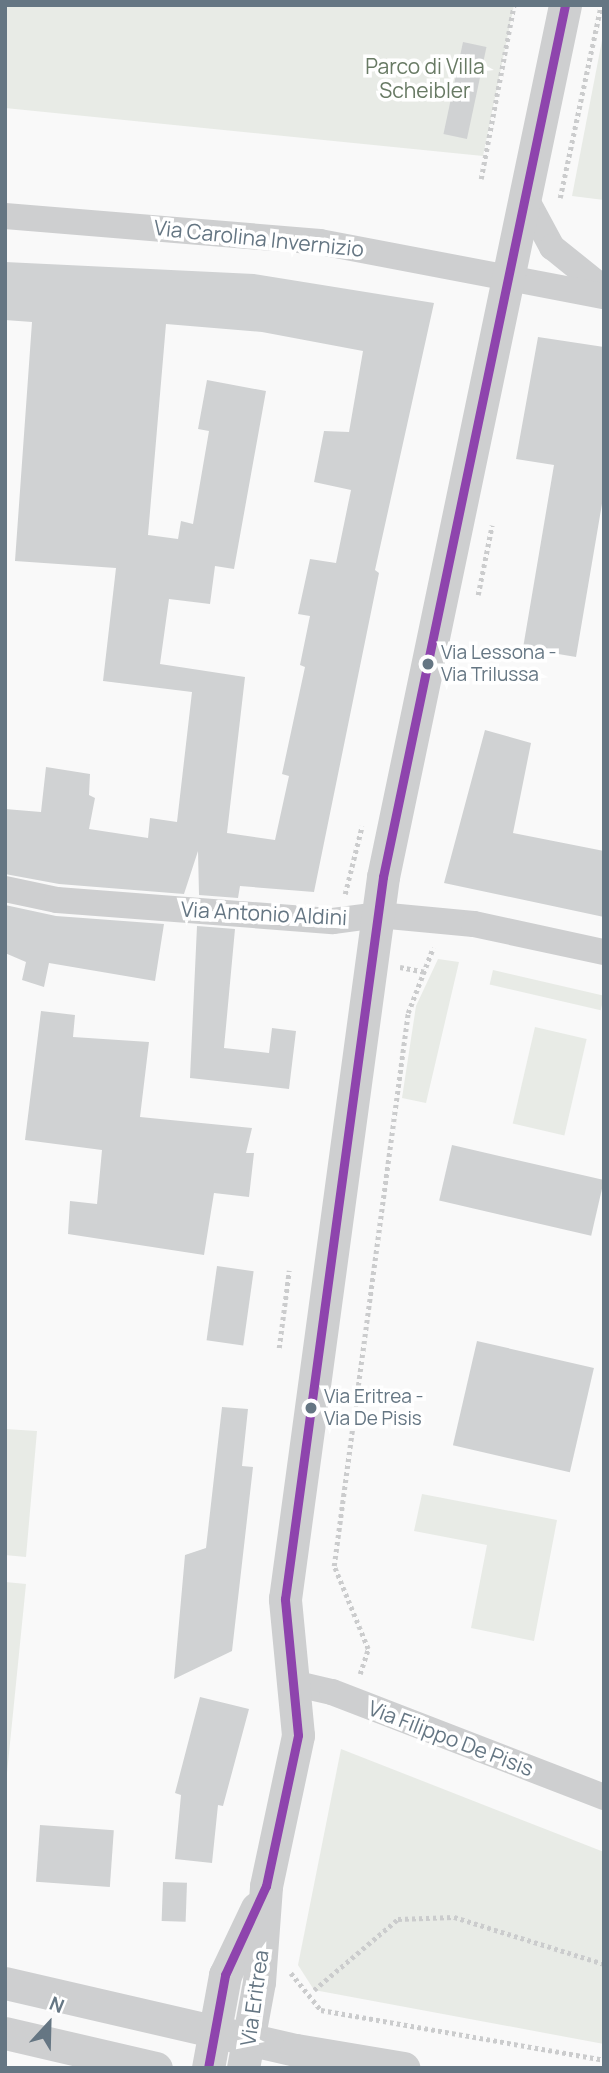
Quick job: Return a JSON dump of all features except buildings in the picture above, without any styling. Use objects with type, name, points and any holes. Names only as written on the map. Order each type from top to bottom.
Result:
[{"type":"street","name":"Via Eritrea","points":[[246,2053],[266,1886],[298,1735],[297,1684],[285,1599],[378,915],[565,5]]},
{"type":"street","points":[[526,199],[552,247],[604,289]]},
{"type":"street","name":"Via Carolina Invernizio","points":[[5,216],[320,242],[604,296]]},
{"type":"street","name":"Via Antonio Aldini","points":[[5,889],[57,900],[334,921],[378,915],[474,924],[604,952]]},
{"type":"street","name":"Via Filippo De Pisis","points":[[297,1684],[332,1692],[604,1797]]},
{"type":"street","name":"Via Eritrea","points":[[208,2068],[225,1975],[266,1886]]},
{"type":"street","points":[[5,1983],[215,2032],[246,2053],[402,2068]]},
{"type":"street","points":[[5,2033],[156,2068]]},
{"type":"path","points":[[481,179],[514,5]]},
{"type":"path","points":[[560,198],[601,5]]},
{"type":"path","points":[[478,595],[492,525]]},
{"type":"path","points":[[358,1684],[368,1648],[334,1566],[408,1013],[433,945]]},
{"type":"path","points":[[401,967],[425,972]]},
{"type":"path","points":[[279,1348],[289,1271]]},
{"type":"path","points":[[314,1990],[398,1919],[454,1917],[604,1964]]},
{"type":"path","points":[[284,1965],[321,2010],[604,2060]]},
{"type":"green space","name":"Parco di Villa Scheibler","points":[[5,5],[514,5],[483,156],[5,108]]},
{"type":"green space","points":[[604,30],[604,200],[572,196]]},
{"type":"green space","points":[[438,959],[459,962],[426,1103],[402,1098],[416,1006]]},
{"type":"green space","points":[[493,970],[604,996],[601,1010],[490,985]]},
{"type":"green space","points":[[535,1027],[587,1039],[564,1135],[513,1123]]},
{"type":"green space","points":[[5,1429],[37,1431],[26,1557],[5,1555]]},
{"type":"green space","points":[[422,1494],[557,1520],[534,1641],[471,1628],[487,1545],[414,1531]]},
{"type":"green space","points":[[5,1582],[26,1584],[5,1793]]},
{"type":"green space","points":[[341,1749],[604,1852],[604,2044],[314,1990],[298,1965]]},
{"type":"transit line","points":[[208,2068],[225,1975],[266,1886],[298,1735],[285,1599],[383,877],[565,5]]},
{"type":"place","name":"Via Lessona - Via Trilussa","points":[[428,664]]},
{"type":"place","name":"Via Eritrea - Via De Pisis","points":[[311,1408]]}]
